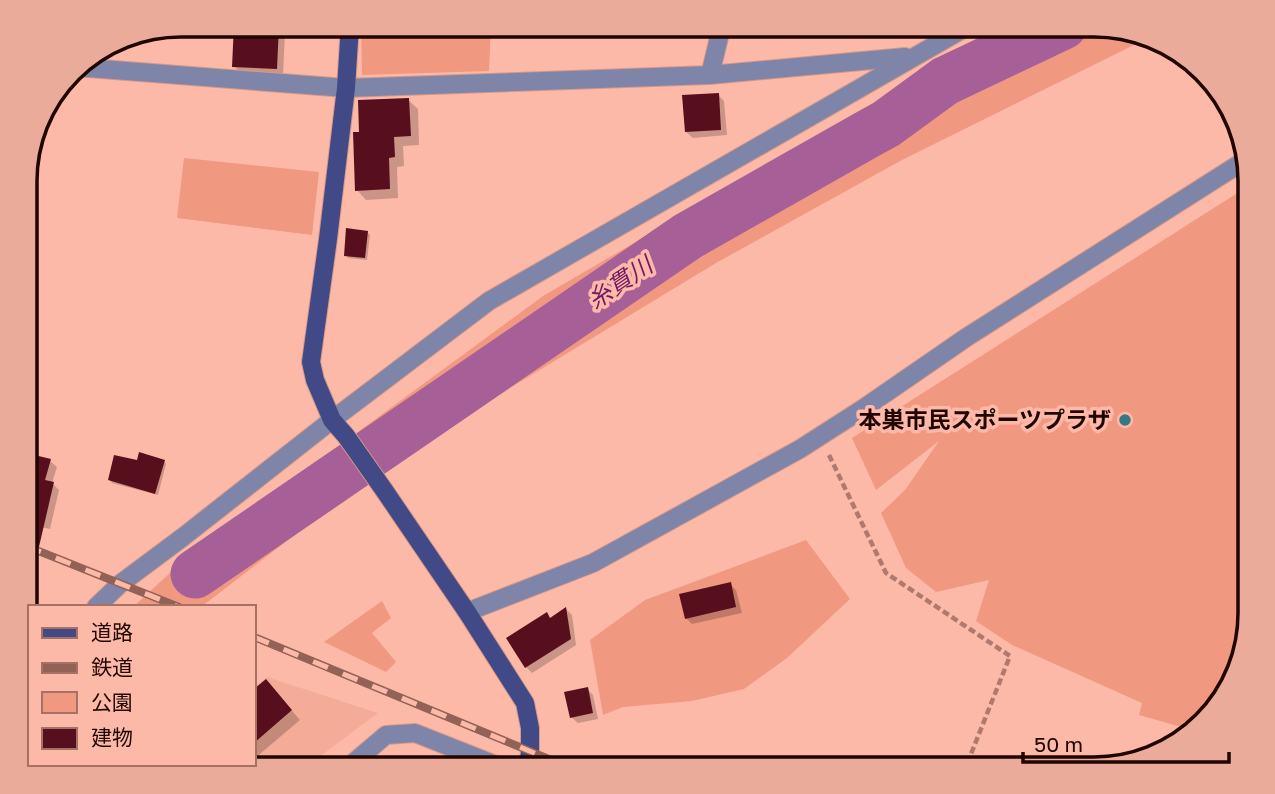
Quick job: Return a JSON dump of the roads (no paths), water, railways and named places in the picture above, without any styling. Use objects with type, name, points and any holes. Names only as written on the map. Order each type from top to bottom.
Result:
[{"type":"main road","points":[[349,37],[346,88],[311,362],[315,380],[332,420],[384,490],[525,703],[530,728],[529,757]]},
{"type":"street","points":[[710,75],[719,37]]},
{"type":"street","points":[[98,605],[120,584],[489,301],[946,37]]},
{"type":"street","points":[[92,68],[346,88],[710,75],[912,56]]},
{"type":"street","points":[[467,612],[593,563],[800,449],[967,337],[1237,165]]},
{"type":"street","points":[[360,757],[386,735],[415,733],[476,757]]},
{"type":"waterway","name":"糸貫川","points":[[195,574],[688,236],[886,124],[945,81],[1038,37]]},
{"type":"railway","points":[[37,550],[174,605]]},
{"type":"railway","points":[[256,638],[544,757]]},
{"type":"place","name":"本巣市民スポーツプラザ","points":[[1125,420]]}]
